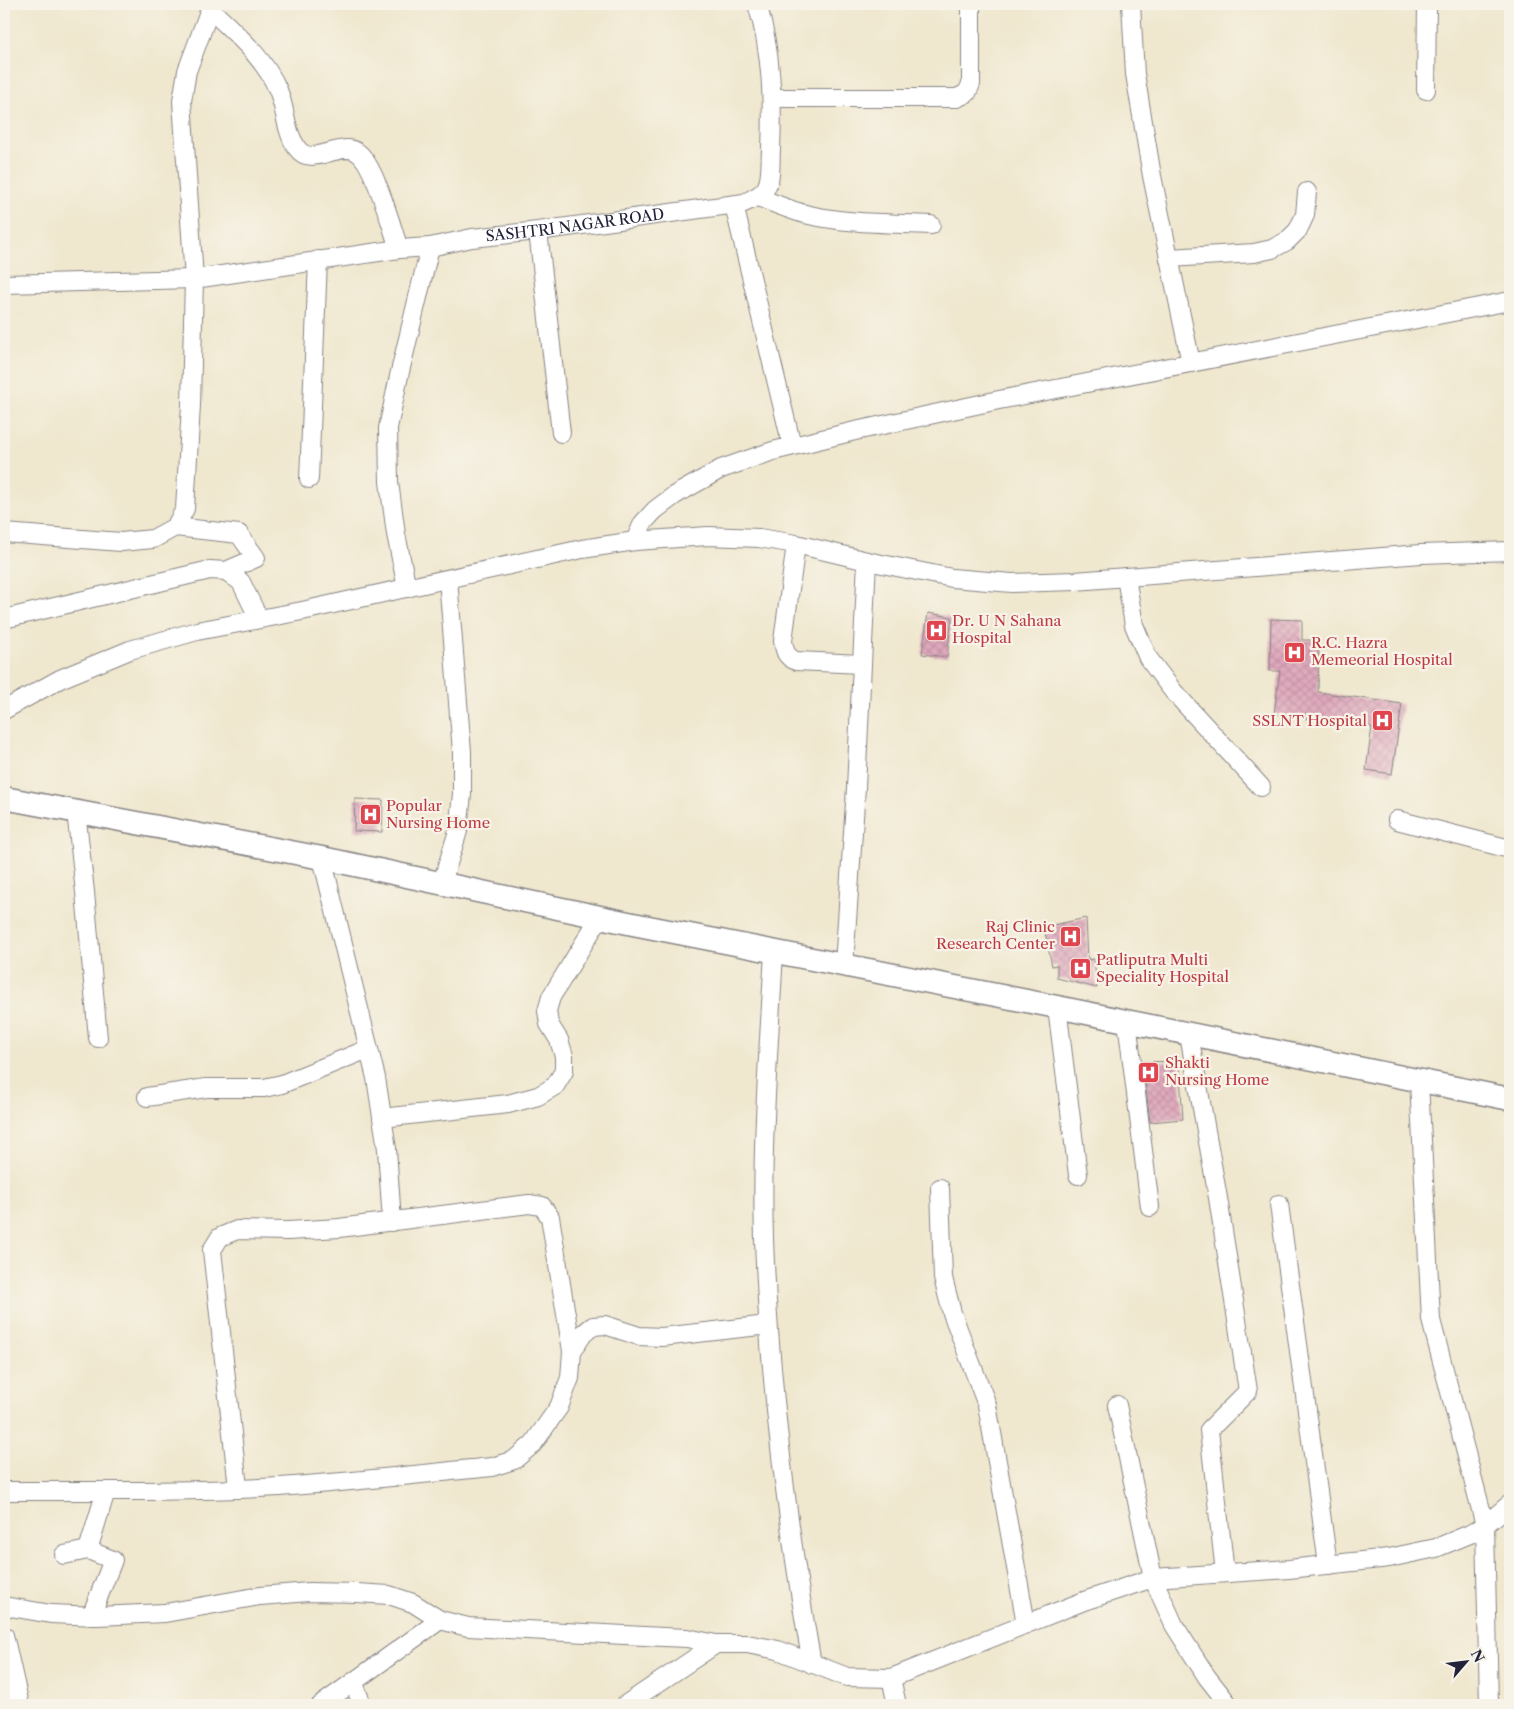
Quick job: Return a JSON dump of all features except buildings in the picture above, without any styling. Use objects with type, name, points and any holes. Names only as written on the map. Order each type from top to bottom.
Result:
[{"type":"main road","points":[[4,798],[322,858],[600,917],[1510,1099]]},
{"type":"street","points":[[757,4],[771,68],[772,98],[770,173],[766,187],[758,197],[806,214],[843,220],[931,225]]},
{"type":"street","points":[[772,98],[957,98],[967,93],[971,84],[971,4]]},
{"type":"street","points":[[1131,4],[1135,74],[1152,176],[1191,363]]},
{"type":"street","points":[[1426,4],[1426,90]]},
{"type":"street","points":[[176,527],[185,509],[191,405],[194,279],[182,101],[187,71],[210,6],[247,44],[266,68],[278,91],[291,137],[298,150],[312,156],[345,149],[356,150],[364,158],[372,173],[399,248]]},
{"type":"street","points":[[1169,258],[1254,253],[1272,249],[1287,241],[1298,230],[1305,215],[1306,192]]},
{"type":"street","name":"SASHTRI NAGAR ROAD","points":[[4,284],[194,279],[399,248],[430,247],[472,238],[744,203],[758,197]]},
{"type":"street","points":[[734,204],[792,446]]},
{"type":"street","points":[[538,231],[561,432]]},
{"type":"street","points":[[407,588],[396,534],[389,482],[388,428],[430,247]]},
{"type":"street","points":[[309,478],[318,260]]},
{"type":"street","points":[[635,541],[643,523],[655,510],[675,495],[721,469],[792,446],[990,402],[1510,301]]},
{"type":"street","points":[[4,533],[120,542],[153,539],[176,527],[239,534],[256,558],[226,571],[210,570],[4,619]]},
{"type":"street","points":[[4,710],[60,679],[130,650],[197,631],[448,580],[582,549],[635,541],[708,536],[759,538],[796,544],[952,578],[1012,584],[1075,582],[1421,554],[1510,550]]},
{"type":"street","points":[[796,544],[784,652],[789,658],[796,661],[862,664]]},
{"type":"street","points":[[844,965],[856,788],[867,561]]},
{"type":"street","points":[[226,571],[241,582],[259,619]]},
{"type":"street","points":[[1126,577],[1134,625],[1148,658],[1173,691],[1261,787]]},
{"type":"street","points":[[442,883],[458,831],[462,794],[462,752],[448,580]]},
{"type":"street","points":[[76,811],[86,892],[98,1038]]},
{"type":"street","points":[[1397,820],[1510,849]]},
{"type":"street","points":[[322,858],[376,1078],[387,1149],[392,1222]]},
{"type":"street","points":[[382,1118],[508,1104],[538,1096],[555,1086],[564,1071],[564,1056],[559,1040],[550,1024],[547,1011],[551,997],[600,917]]},
{"type":"street","points":[[774,951],[765,1116],[764,1237],[768,1326],[782,1462],[799,1592],[812,1664]]},
{"type":"street","points":[[1057,1007],[1078,1175]]},
{"type":"street","points":[[1127,1021],[1150,1207]]},
{"type":"street","points":[[1189,1034],[1218,1198],[1248,1391],[1209,1430],[1225,1573]]},
{"type":"street","points":[[147,1097],[206,1088],[264,1088],[282,1084],[368,1049]]},
{"type":"street","points":[[1419,1081],[1431,1320],[1485,1525],[1489,1705]]},
{"type":"street","points":[[940,1188],[943,1278],[952,1313],[987,1405],[1026,1624]]},
{"type":"street","points":[[4,1491],[106,1491],[238,1488],[281,1486],[492,1467],[514,1460],[533,1444],[559,1407],[570,1378],[572,1351],[550,1217],[542,1206],[529,1204],[339,1228],[288,1231],[237,1230],[220,1237],[212,1250],[238,1488]]},
{"type":"street","points":[[1279,1204],[1328,1565]]},
{"type":"street","points":[[572,1351],[584,1333],[593,1326],[605,1326],[639,1336],[662,1337],[768,1326]]},
{"type":"street","points":[[1117,1405],[1153,1578],[1174,1625],[1207,1677],[1229,1705]]},
{"type":"street","points":[[88,1550],[106,1491]]},
{"type":"street","points":[[4,1606],[51,1614],[90,1616],[165,1613],[260,1596],[308,1592],[389,1595],[413,1603],[440,1620],[468,1627],[664,1636],[687,1638],[716,1644],[747,1644],[778,1650],[847,1677],[891,1678],[1084,1601],[1153,1578],[1289,1569],[1389,1558],[1436,1548],[1470,1534],[1485,1525],[1510,1504]]},
{"type":"street","points":[[64,1556],[88,1550],[113,1560],[90,1616]]},
{"type":"street","points":[[321,1705],[440,1620]]},
{"type":"street","points":[[4,1634],[20,1705]]},
{"type":"street","points":[[625,1705],[716,1644]]},
{"type":"street","points":[[891,1678],[897,1705]]},
{"type":"street","points":[[354,1683],[362,1705]]},
{"type":"place","name":"Dr. U N Sahana Hospital","points":[[936,630]]},
{"type":"place","name":"R.C. Hazra Memeorial Hospital","points":[[1295,652]]},
{"type":"place","name":"SSLNT Hospital","points":[[1383,721]]},
{"type":"place","name":"Popular Nursing Home","points":[[370,815]]},
{"type":"place","name":"Raj Clinic Research Center","points":[[1071,936]]},
{"type":"place","name":"Patliputra Multi Speciality Hospital","points":[[1080,969]]},
{"type":"place","name":"Shakti Nursing Home","points":[[1149,1072]]}]
